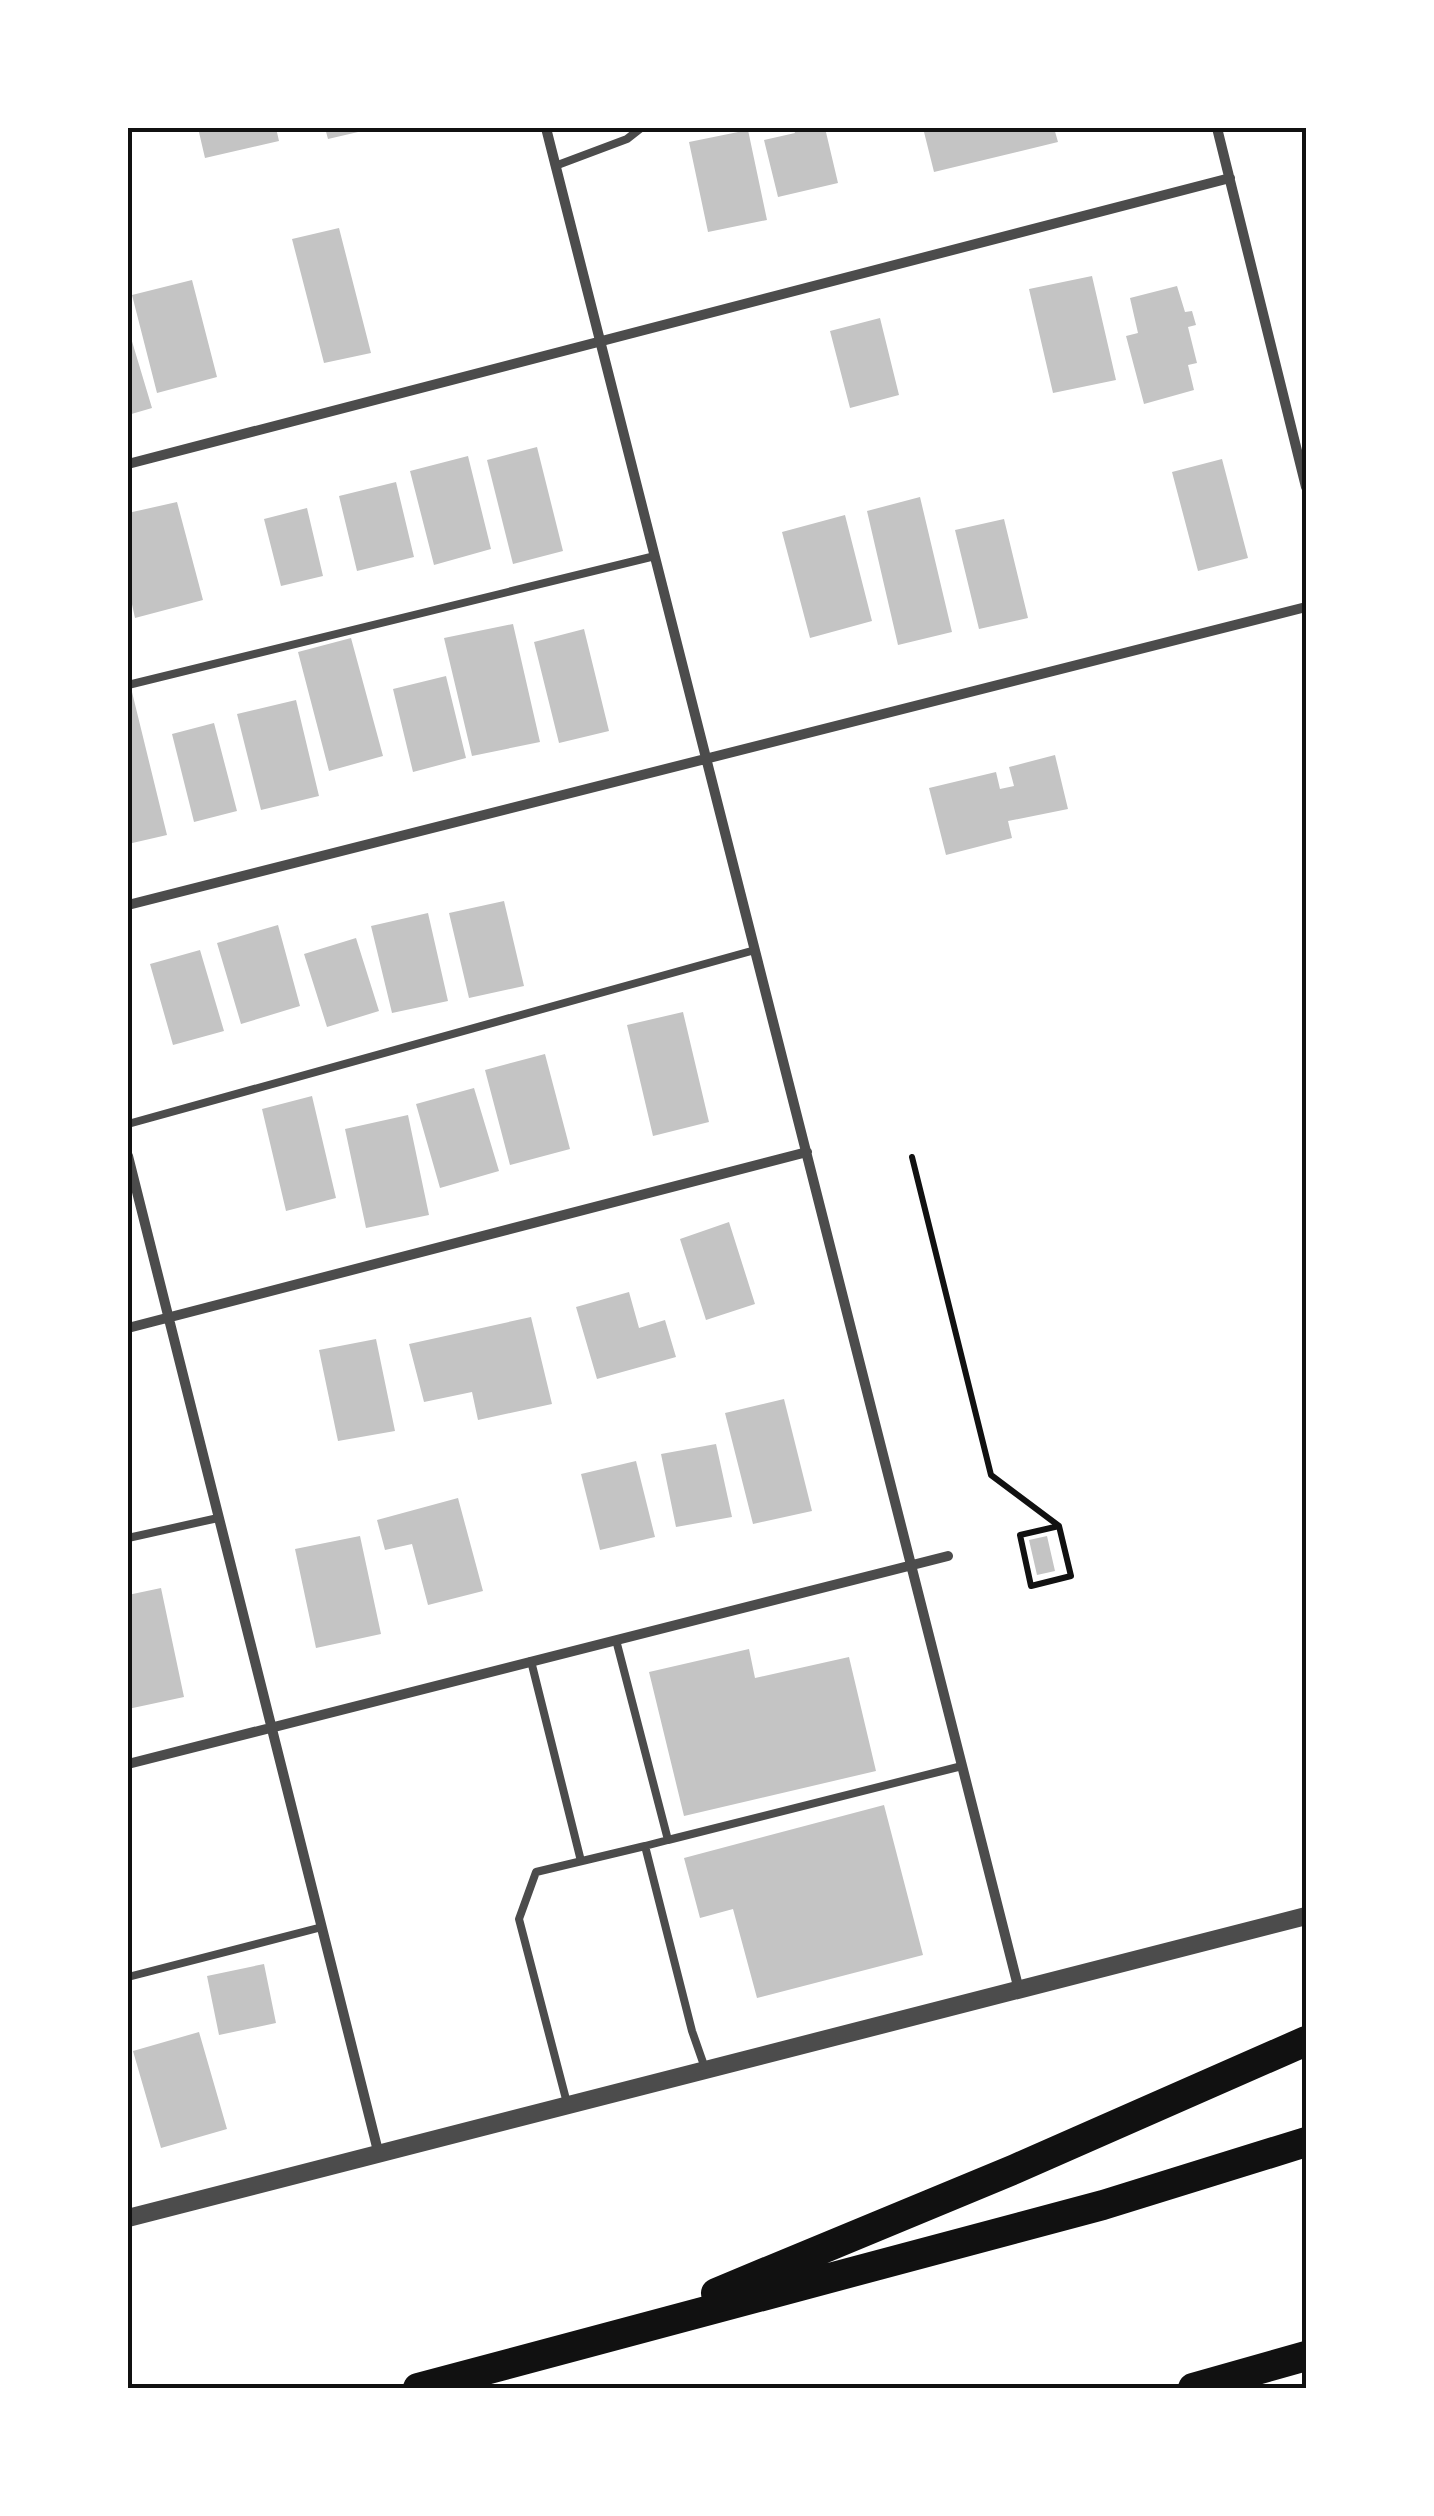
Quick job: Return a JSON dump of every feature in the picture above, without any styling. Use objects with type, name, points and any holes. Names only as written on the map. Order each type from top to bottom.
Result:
[{"type":"highway","points":[[602,2340],[1032,2162],[1306,2041]]},
{"type":"highway","points":[[418,2388],[1103,2205],[1306,2142]]},
{"type":"highway","points":[[1193,2388],[1306,2356]]},
{"type":"street","points":[[546,128],[1020,1991]]},
{"type":"street","points":[[1217,128],[1306,487]]},
{"type":"street","points":[[128,464],[1230,178]]},
{"type":"street","points":[[128,905],[1306,607]]},
{"type":"street","points":[[128,1328],[806,1152]]},
{"type":"street","points":[[128,1156],[379,2154]]},
{"type":"street","points":[[128,1764],[948,1556]]},
{"type":"street","points":[[128,2218],[1306,1916]]},
{"type":"lane","points":[[556,166],[627,139],[641,128]]},
{"type":"lane","points":[[128,685],[655,556]]},
{"type":"lane","points":[[128,1124],[755,950]]},
{"type":"lane","points":[[128,1538],[218,1518]]},
{"type":"lane","points":[[616,1640],[668,1840]]},
{"type":"lane","points":[[531,1662],[581,1861]]},
{"type":"lane","points":[[568,2106],[519,1919],[536,1872],[962,1766]]},
{"type":"lane","points":[[646,1846],[692,2031],[706,2071]]},
{"type":"lane","points":[[128,1977],[322,1927]]},
{"type":"path","points":[[912,1157],[991,1475],[1059,1526],[1070,1576],[1032,1586],[1020,1535],[1059,1526]]},
{"type":"building","points":[[198,128],[276,128],[279,141],[205,158]]},
{"type":"building","points":[[325,128],[371,128],[371,129],[328,139]]},
{"type":"building","points":[[793,128],[825,128],[838,183],[778,197],[764,140],[795,133]]},
{"type":"building","points":[[923,128],[1054,128],[1058,142],[934,172]]},
{"type":"building","points":[[748,130],[767,220],[708,232],[689,142]]},
{"type":"building","points":[[339,228],[371,353],[324,363],[292,239]]},
{"type":"building","points":[[1092,276],[1116,380],[1053,393],[1029,289]]},
{"type":"building","points":[[192,280],[217,377],[157,393],[132,295]]},
{"type":"building","points":[[1177,286],[1185,312],[1192,311],[1196,325],[1188,327],[1197,363],[1188,365],[1194,390],[1144,404],[1126,336],[1138,333],[1130,298]]},
{"type":"building","points":[[880,318],[899,395],[850,408],[830,331]]},
{"type":"building","points":[[128,328],[152,408],[128,415]]},
{"type":"building","points":[[537,447],[563,551],[513,564],[487,460]]},
{"type":"building","points":[[468,456],[491,549],[434,565],[410,471]]},
{"type":"building","points":[[1222,459],[1248,558],[1198,571],[1172,472]]},
{"type":"building","points":[[396,482],[414,557],[357,571],[339,496]]},
{"type":"building","points":[[920,497],[952,632],[898,645],[867,511]]},
{"type":"building","points":[[177,502],[203,600],[135,618],[128,586],[128,513]]},
{"type":"building","points":[[307,508],[323,576],[281,586],[264,519]]},
{"type":"building","points":[[845,515],[872,621],[810,638],[782,532]]},
{"type":"building","points":[[1004,519],[1028,618],[979,629],[955,530]]},
{"type":"building","points":[[513,624],[540,742],[472,756],[444,638]]},
{"type":"building","points":[[584,629],[609,731],[559,743],[534,642]]},
{"type":"building","points":[[351,638],[383,756],[329,771],[298,652]]},
{"type":"building","points":[[446,676],[466,758],[413,772],[393,689]]},
{"type":"building","points":[[132,692],[167,835],[128,844],[128,693]]},
{"type":"building","points":[[296,700],[319,796],[261,810],[237,714]]},
{"type":"building","points":[[214,723],[237,811],[194,822],[172,734]]},
{"type":"building","points":[[1055,755],[1068,809],[1008,821],[1012,838],[946,855],[929,788],[996,772],[1000,789],[1014,786],[1009,767]]},
{"type":"building","points":[[504,901],[524,986],[469,998],[449,913]]},
{"type":"building","points":[[428,913],[448,1001],[392,1013],[371,926]]},
{"type":"building","points":[[278,925],[300,1006],[241,1024],[217,943]]},
{"type":"building","points":[[356,938],[379,1011],[327,1027],[304,954]]},
{"type":"building","points":[[200,950],[224,1031],[173,1045],[150,964]]},
{"type":"building","points":[[683,1012],[709,1122],[653,1136],[627,1025]]},
{"type":"building","points":[[545,1054],[570,1149],[510,1165],[485,1070]]},
{"type":"building","points":[[474,1088],[499,1171],[440,1188],[416,1104]]},
{"type":"building","points":[[312,1096],[336,1198],[286,1211],[262,1109]]},
{"type":"building","points":[[408,1115],[429,1215],[366,1228],[345,1129]]},
{"type":"building","points":[[729,1222],[755,1304],[706,1320],[680,1239]]},
{"type":"building","points":[[629,1292],[639,1328],[665,1320],[676,1357],[597,1379],[576,1307]]},
{"type":"building","points":[[531,1317],[552,1404],[478,1420],[472,1392],[424,1402],[409,1344]]},
{"type":"building","points":[[376,1339],[395,1431],[338,1441],[319,1350]]},
{"type":"building","points":[[784,1399],[812,1511],[753,1524],[725,1413]]},
{"type":"building","points":[[716,1444],[732,1517],[676,1527],[661,1454]]},
{"type":"building","points":[[636,1461],[655,1537],[600,1550],[581,1474]]},
{"type":"building","points":[[458,1498],[483,1591],[428,1605],[412,1544],[385,1550],[377,1520]]},
{"type":"building","points":[[360,1536],[381,1634],[316,1648],[295,1549]]},
{"type":"building","points":[[1047,1536],[1055,1571],[1037,1575],[1029,1540]]},
{"type":"building","points":[[161,1588],[184,1697],[128,1709],[128,1595]]},
{"type":"building","points":[[749,1649],[755,1678],[849,1657],[876,1771],[684,1816],[649,1672]]},
{"type":"building","points":[[884,1805],[923,1955],[757,1998],[733,1909],[700,1918],[684,1858]]},
{"type":"building","points":[[264,1964],[276,2023],[219,2035],[207,1976]]},
{"type":"building","points":[[199,2032],[227,2129],[161,2148],[133,2051]]}]
